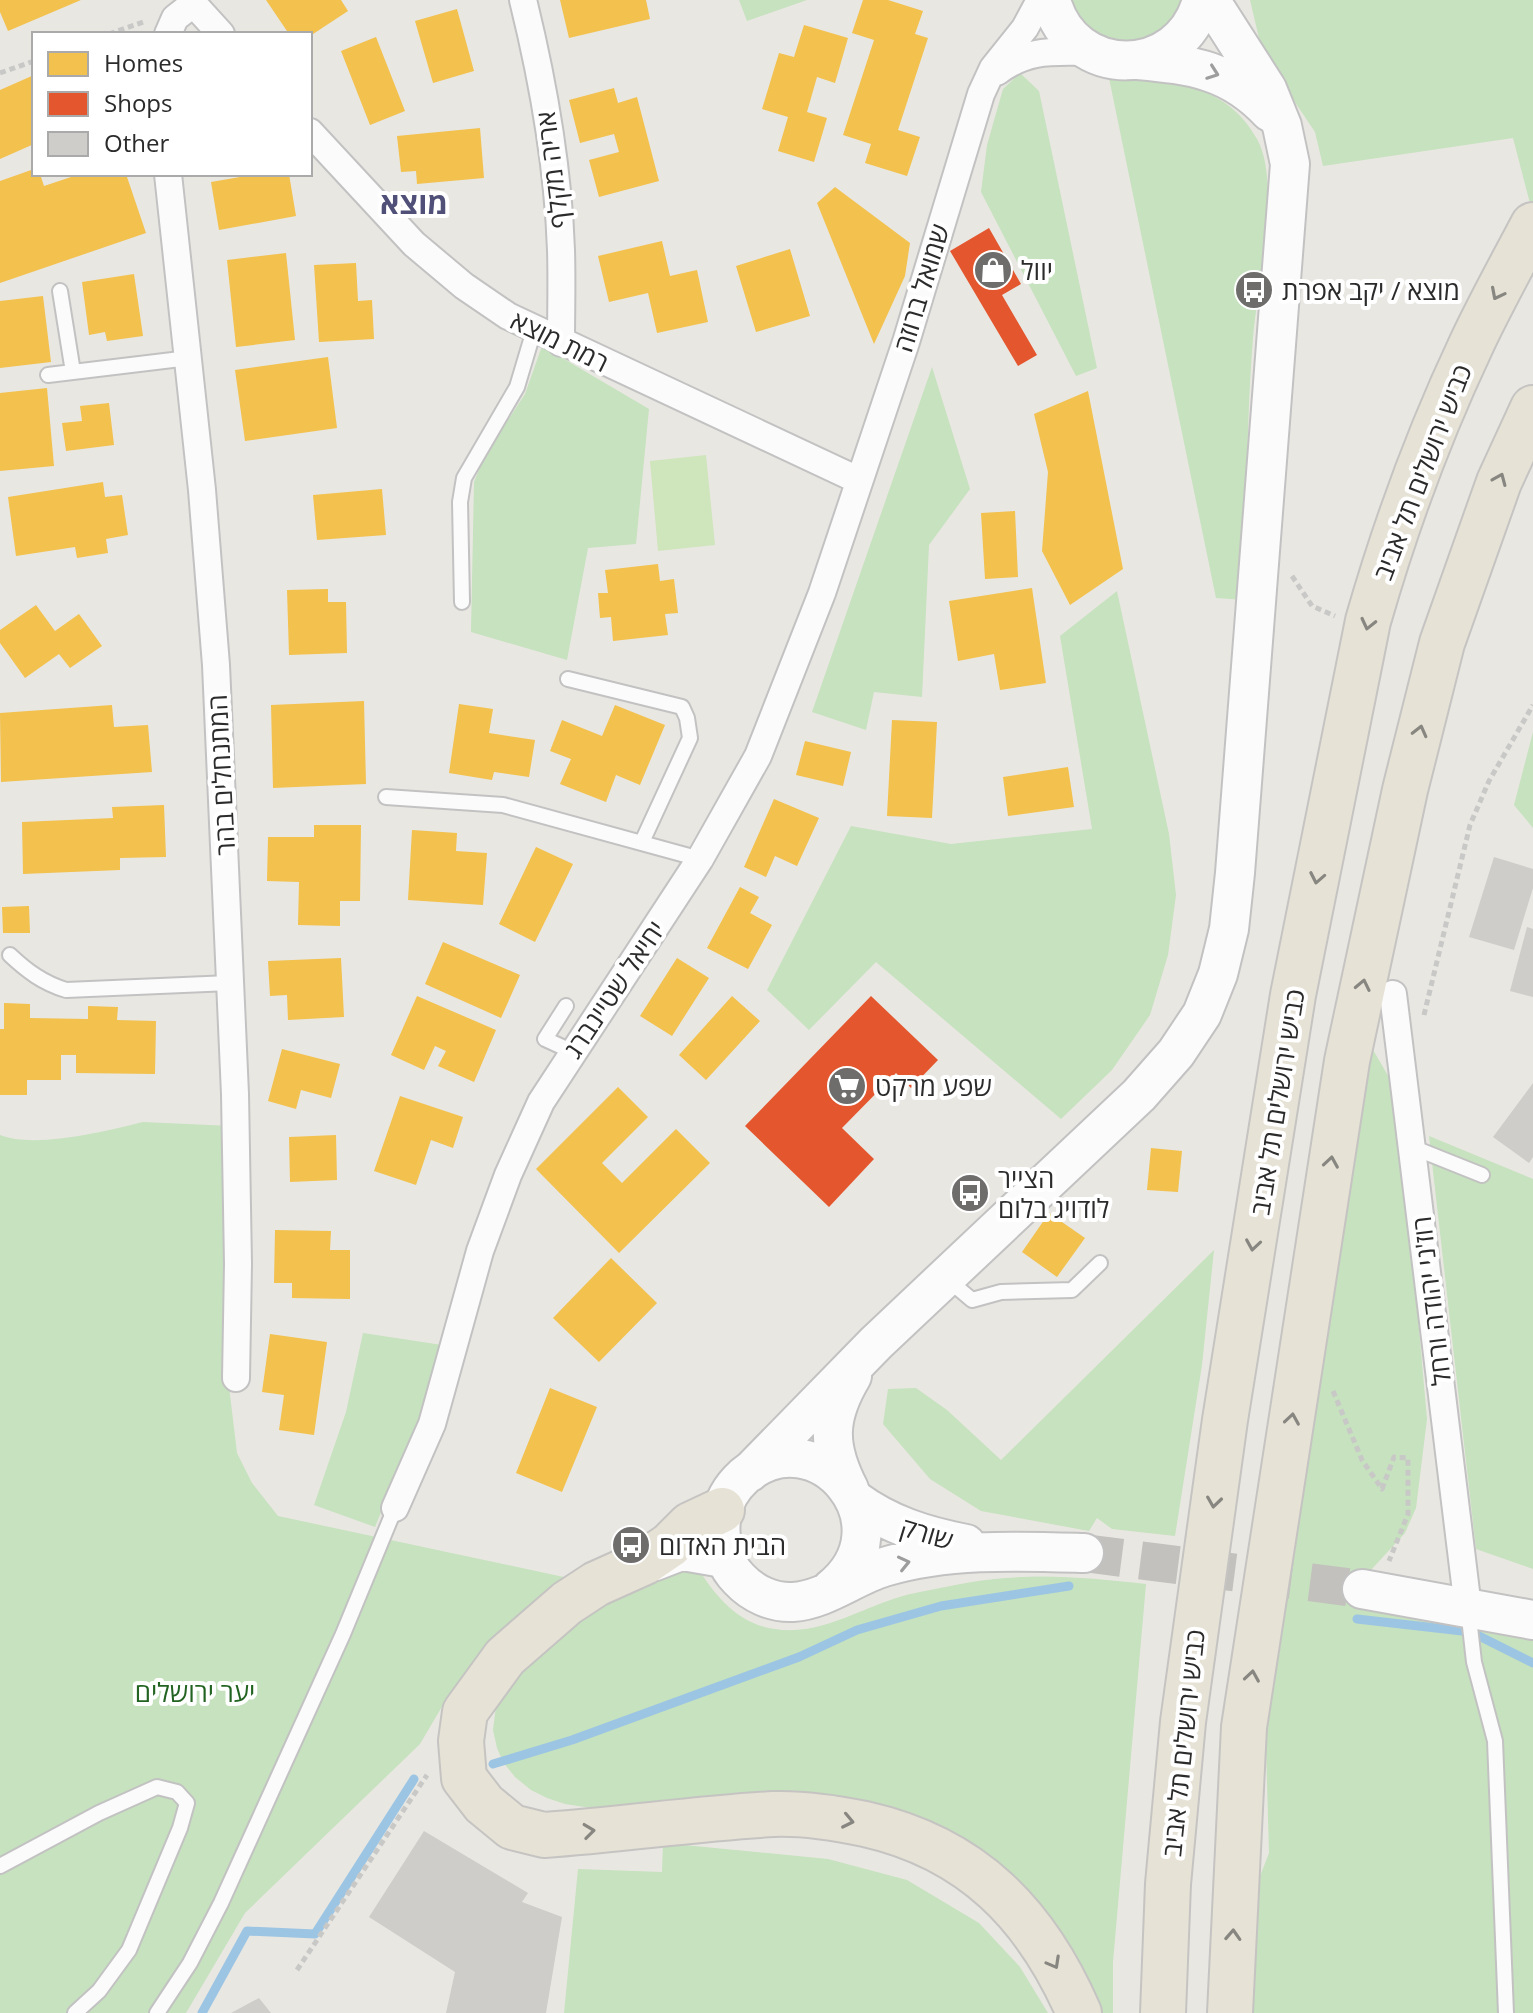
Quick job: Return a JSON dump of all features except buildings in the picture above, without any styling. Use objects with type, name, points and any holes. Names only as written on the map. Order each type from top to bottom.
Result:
[{"type":"highway","name":"כביש ירושלים תל אביב","points":[[1163,2013],[1168,1884],[1183,1722],[1225,1420],[1293,995],[1368,621],[1415,476],[1471,345],[1533,225]]},
{"type":"highway","points":[[1230,2013],[1244,1727],[1347,1061],[1409,775],[1442,643],[1499,482],[1533,408]]},
{"type":"highway","points":[[722,1510],[690,1525],[670,1545],[645,1562],[596,1584],[567,1603],[505,1657],[465,1712],[461,1741],[464,1778],[484,1804],[512,1827],[544,1835],[777,1814],[835,1818],[890,1830],[935,1847],[979,1874],[1018,1913],[1048,1951],[1079,2013]]},
{"type":"main road","points":[[1051,0],[1063,28],[1091,52],[1113,60],[1194,66],[1229,79],[1258,99],[1282,126]]},
{"type":"main road","points":[[1137,60],[1160,53],[1180,39],[1195,19],[1202,0]]},
{"type":"main road","points":[[1084,1553],[1004,1551],[910,1561],[867,1573],[801,1601],[769,1599],[741,1582],[728,1565],[719,1535],[722,1510],[735,1486],[876,1343],[1139,1095],[1190,1033],[1211,994],[1224,952],[1234,888],[1290,164],[1282,126],[1267,89],[1210,0]]},
{"type":"main road","points":[[831,1589],[854,1564],[861,1543],[862,1521],[835,1457],[833,1418],[849,1380],[876,1343]]},
{"type":"main road","points":[[750,1472],[781,1460],[803,1460],[825,1467],[852,1494]]},
{"type":"main road","name":"שורק","points":[[852,1494],[884,1519],[912,1531],[942,1540],[1004,1551]]},
{"type":"main road","points":[[1369,1590],[1533,1620]]},
{"type":"street","name":"אריה מקלף","points":[[523,0],[538,64],[554,172],[561,248],[561,343]]},
{"type":"street","name":"שמואל ברוזה","points":[[858,480],[906,342],[981,94],[993,68],[1025,28],[1040,0]]},
{"type":"street","points":[[169,32],[175,18],[192,2],[219,32]]},
{"type":"street","name":"שמואל ברוזה","points":[[981,94],[996,73],[1022,56],[1044,52],[1091,52]]},
{"type":"street","name":"רמת מוצא","points":[[312,134],[414,244],[464,286],[508,316],[858,480]]},
{"type":"street","name":"המתנחלים בהר","points":[[168,176],[189,358],[216,665],[238,1248],[236,1378]]},
{"type":"street","name":"יחיאל שטיינברג","points":[[395,1508],[432,1424],[480,1251],[508,1175],[541,1102],[571,1051],[628,971],[700,859],[758,756],[822,593],[858,480]]},
{"type":"street","name":"רוז'ני יהודה ורחל","points":[[1393,994],[1468,1608]]},
{"type":"street","points":[[512,1827],[512,1813],[494,1793],[477,1759],[477,1719],[500,1679],[577,1608],[618,1581],[682,1557],[728,1565]]},
{"type":"lane","points":[[60,291],[73,372]]},
{"type":"lane","points":[[462,602],[460,502],[464,478],[517,387],[529,356],[534,330]]},
{"type":"lane","points":[[48,375],[189,358]]},
{"type":"lane","points":[[568,679],[682,707],[687,718],[690,738],[642,842]]},
{"type":"lane","points":[[386,797],[503,805],[700,859]]},
{"type":"lane","points":[[10,955],[47,984],[66,990],[230,983]]},
{"type":"lane","points":[[566,1006],[545,1039],[571,1051]]},
{"type":"lane","points":[[1412,1147],[1482,1175]]},
{"type":"lane","points":[[946,1277],[972,1300],[1001,1292],[1072,1290],[1100,1263]]},
{"type":"lane","points":[[157,2013],[190,1963],[221,1903],[343,1634],[395,1508]]},
{"type":"lane","points":[[1468,1608],[1474,1662],[1495,1741],[1506,2013]]},
{"type":"lane","points":[[0,1866],[99,1813],[157,1787],[177,1792],[187,1803],[180,1828],[129,1950],[99,1991],[75,2013]]},
{"type":"path","points":[[0,73],[32,62]]},
{"type":"path","points":[[1260,545],[1297,581],[1312,606],[1337,617]]},
{"type":"path","points":[[1421,1029],[1450,897],[1470,825],[1489,781],[1533,705]]},
{"type":"path","points":[[1327,1378],[1362,1460],[1382,1489],[1394,1457],[1408,1458],[1408,1514],[1369,1590]]},
{"type":"path","points":[[297,1970],[428,1773]]},
{"type":"green space","points":[[739,0],[807,0],[747,21]]},
{"type":"green space","points":[[1068,0],[1186,0],[1160,39],[1121,48],[1082,26]]},
{"type":"green space","points":[[1250,0],[1533,0],[1533,215],[1513,138],[1323,166],[1315,132],[1272,68],[1259,38]]},
{"type":"green space","points":[[1020,73],[1039,91],[1097,368],[1076,376],[981,192],[987,145],[1003,89]]},
{"type":"green space","points":[[1109,78],[1173,83],[1212,95],[1244,120],[1257,139],[1264,158],[1268,208],[1253,338],[1244,600],[1216,598]]},
{"type":"green space","points":[[542,346],[649,409],[636,544],[588,548],[567,660],[471,632],[474,482],[485,455],[525,394]]},
{"type":"green space","points":[[932,367],[970,489],[929,545],[922,697],[874,692],[866,730],[812,712]]},
{"type":"green space","points":[[706,455],[715,545],[658,551],[650,461]]},
{"type":"green space","points":[[1117,591],[1169,834],[1176,895],[1168,955],[1150,1015],[1112,1070],[1061,1119],[876,962],[809,1030],[767,990],[851,826],[951,844],[1092,829],[1060,636]]},
{"type":"green space","points":[[1533,732],[1533,828],[1514,805]]},
{"type":"green space","points":[[1369,1043],[1390,1079],[1401,1126],[1427,1419],[1416,1508],[1405,1533],[1365,1580],[1533,1633],[1533,2013],[1252,2013],[1257,1884],[1269,1853],[1265,1712]]},
{"type":"green space","name":"יער ירושלים","points":[[143,1122],[231,1126],[227,1370],[237,1453],[252,1483],[278,1516],[573,1579],[504,1637],[450,1693],[420,1744],[245,1913],[186,2013],[0,2013],[0,1135],[15,1139],[51,1139]]},
{"type":"green space","points":[[1429,1136],[1533,1179],[1533,1569],[1476,1549]]},
{"type":"green space","points":[[1214,1250],[1202,1365],[1175,1536],[1112,1529],[1097,1518],[1089,1531],[981,1511],[930,1479],[883,1424],[888,1389],[916,1388],[947,1410],[1001,1460]]},
{"type":"green space","points":[[363,1333],[442,1345],[415,1430],[375,1527],[314,1505],[346,1412]]},
{"type":"green space","points":[[694,1562],[718,1596],[737,1614],[761,1626],[793,1630],[829,1623],[898,1597],[983,1580],[1058,1577],[1146,1584],[1113,1962],[1113,2013],[1092,2013],[1023,1898],[803,1803],[591,1808],[547,1798],[515,1777],[497,1748],[493,1730],[497,1698],[570,1619]]},
{"type":"green space","points":[[663,1843],[828,1859],[907,1880],[979,1923],[1020,1967],[1048,2013],[564,2013],[578,1869],[662,1872]]},
{"type":"waterway","points":[[493,1764],[572,1740],[799,1657],[857,1630],[941,1606],[1069,1586]]},
{"type":"waterway","points":[[1357,1619],[1471,1632],[1533,1663]]},
{"type":"waterway","points":[[202,2013],[247,1931],[315,1934],[414,1779]]},
{"type":"tunnel","points":[[1084,1553],[1362,1589]]},
{"type":"place","name":"יוול","points":[[993,270]]},
{"type":"place","name":"מוצא / יקב אפרת","points":[[1254,290]]},
{"type":"place","name":"שפע מרקט","points":[[847,1086]]},
{"type":"place","name":"הצייר לודויג בלום","points":[[970,1193]]},
{"type":"place","name":"הבית האדום","points":[[631,1545]]},
{"type":"district","name":"מוצא","points":[[414,202]]}]
